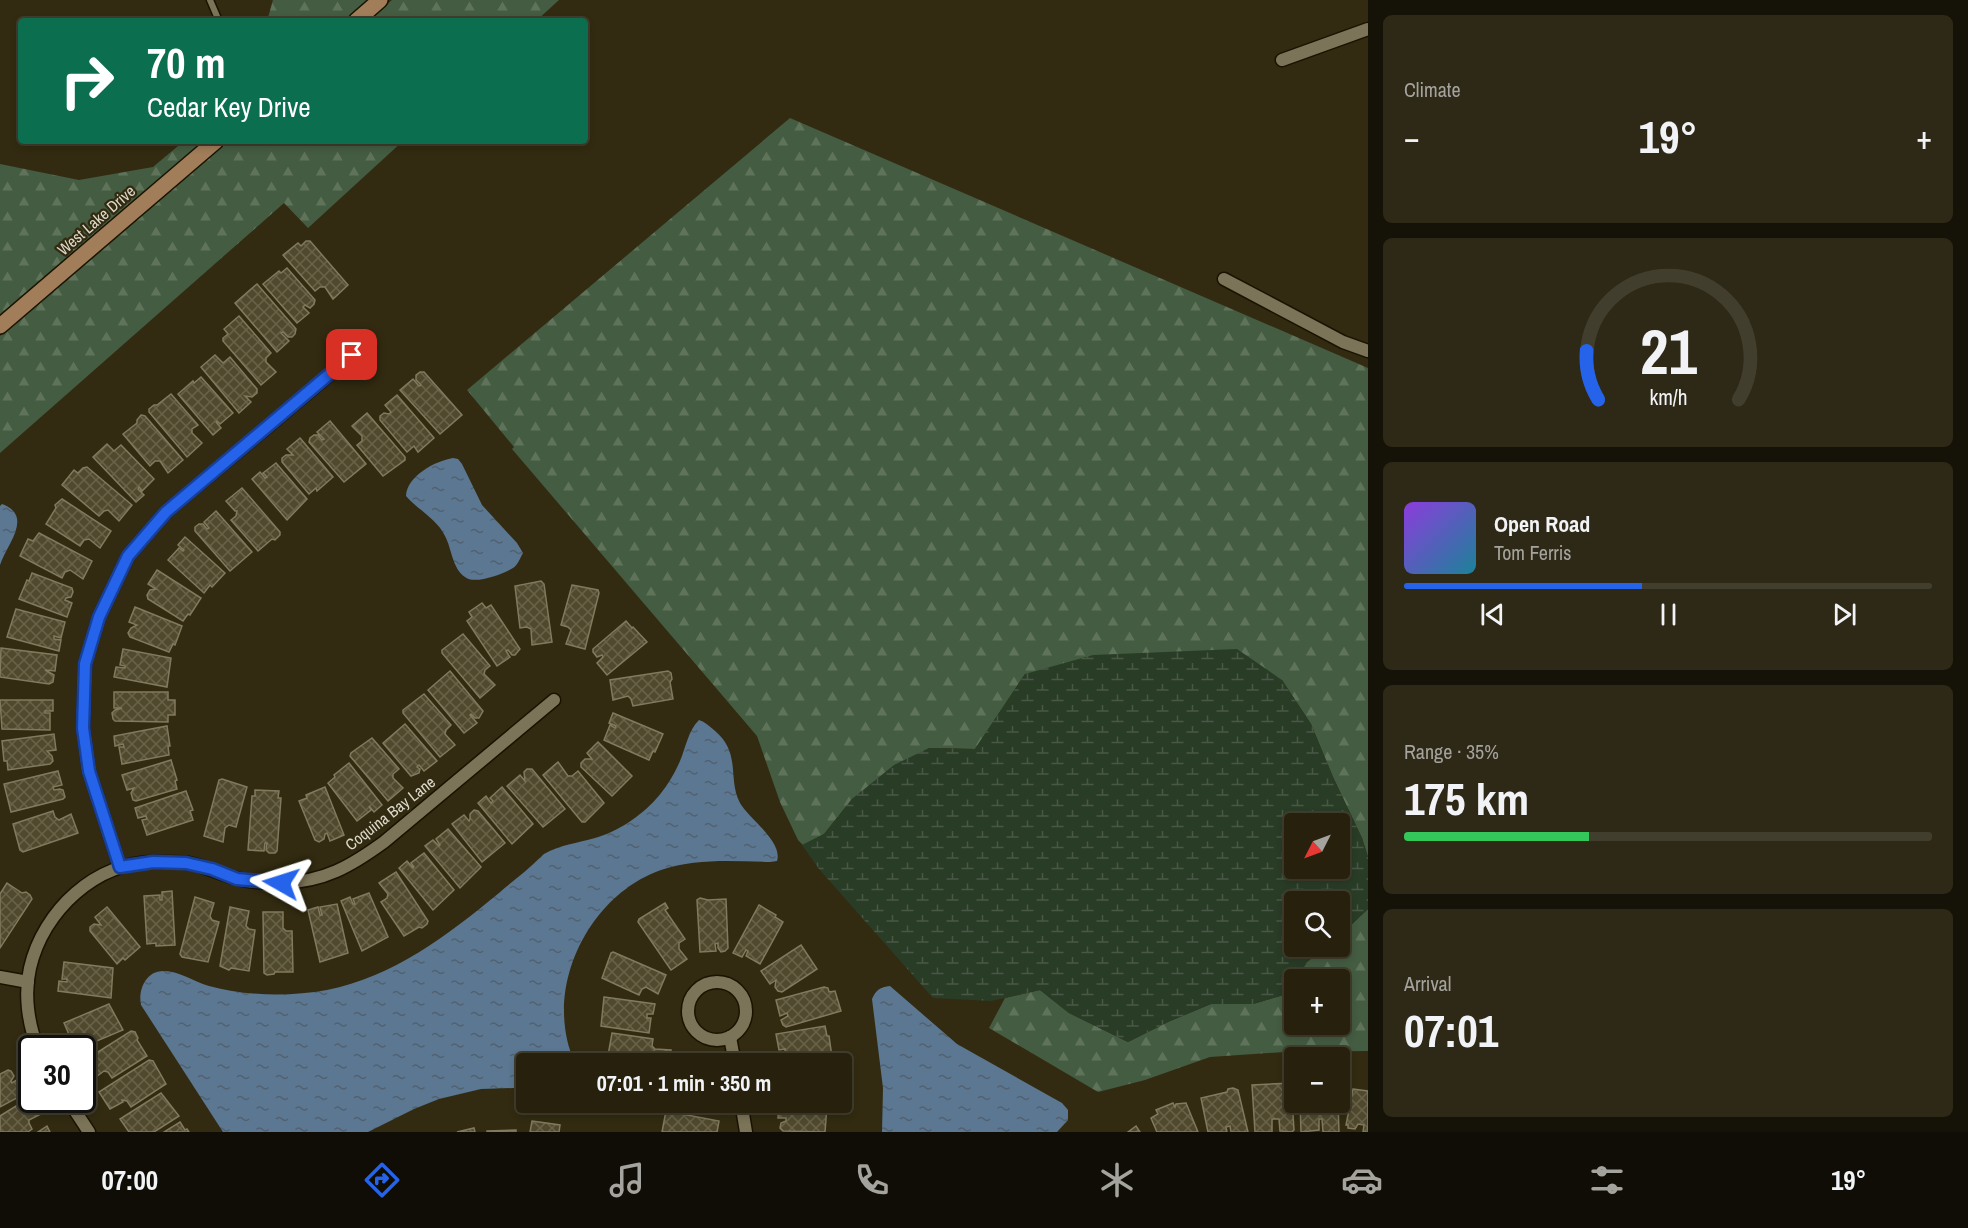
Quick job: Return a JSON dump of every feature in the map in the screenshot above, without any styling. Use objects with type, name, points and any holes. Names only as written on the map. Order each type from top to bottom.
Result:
[{"type":"street","points":[[359,18],[380,0]]},
{"type":"street","points":[[1282,60],[1368,29]]},
{"type":"street","name":"West Lake Drive","points":[[0,326],[212,144]]},
{"type":"street","points":[[1224,279],[1343,342],[1368,351]]},
{"type":"street","points":[[120,867],[89,771],[83,728],[85,664],[99,617],[128,556],[166,512],[352,355]]},
{"type":"street","name":"Coquina Bay Lane","points":[[33,1035],[27,998],[28,982],[41,936],[59,909],[86,884],[120,867],[153,862],[186,863],[212,869],[237,879],[281,883],[325,877],[358,860],[384,842],[554,700]]},
{"type":"street","points":[[0,977],[28,982]]},
{"type":"street","points":[[722,982],[738,990],[743,998],[746,1016],[738,1032],[730,1037],[711,1040],[701,1036],[693,1029],[687,1010],[689,1000],[702,985],[722,982]]},
{"type":"street","points":[[730,1037],[733,1053]]},
{"type":"street","points":[[77,1113],[89,1132]]},
{"type":"street","points":[[743,1113],[746,1132]]},
{"type":"lane","points":[[210,0],[218,18]]},
{"type":"green space","points":[[273,0],[369,0],[348,18],[268,18]]},
{"type":"green space","points":[[392,0],[559,0],[539,18],[371,18]]},
{"type":"green space","points":[[790,118],[1368,368],[1368,857],[1362,838],[1311,724],[1282,680],[1025,674],[975,749],[929,748],[852,799],[824,834],[803,845],[798,840],[780,802],[757,736],[512,449],[514,447],[467,390]]},
{"type":"green space","points":[[180,144],[201,144],[0,316],[0,164],[79,180],[153,167]]},
{"type":"green space","points":[[224,144],[400,144],[308,228],[284,203],[0,453],[0,336]]},
{"type":"green space","points":[[1237,649],[1282,680],[1311,724],[1362,838],[1368,857],[1368,909],[1350,925],[1350,891],[1284,891],[1284,957],[1313,957],[1303,969],[1284,969],[1284,995],[1253,1004],[1211,1004],[1128,1042],[1069,1013],[1040,990],[991,1001],[933,998],[819,869],[802,845],[824,834],[852,799],[894,765],[929,748],[975,749],[1025,674],[1093,655]]},
{"type":"green space","points":[[1368,909],[1368,1051],[1350,1051],[1350,1047],[1284,1047],[1284,1052],[1210,1057],[1145,1080],[1098,1092],[989,1028],[1005,998],[1040,990],[1069,1013],[1128,1042],[1211,1004],[1253,1004],[1284,995],[1284,1035],[1350,1035],[1350,969],[1302,969],[1313,957],[1350,957],[1350,926]]},
{"type":"water","points":[[458,459],[462,464],[482,505],[517,543],[523,553],[513,568],[496,576],[475,580],[465,577],[457,569],[442,530],[406,496],[411,482],[423,471],[438,462]]},
{"type":"water","points":[[2,504],[11,509],[16,516],[17,523],[16,531],[0,565],[0,506]]},
{"type":"water","points":[[699,720],[705,723],[723,739],[731,757],[736,794],[744,809],[775,846],[778,853],[777,861],[715,861],[674,866],[635,883],[612,901],[593,924],[578,949],[568,977],[564,1006],[566,1035],[572,1053],[516,1053],[516,1088],[481,1089],[439,1099],[368,1132],[223,1132],[141,1005],[142,988],[151,975],[168,971],[223,989],[253,994],[283,994],[327,990],[351,984],[397,965],[440,939],[480,909],[544,854],[562,846],[603,835],[620,828],[636,817],[656,799],[670,781],[695,724]]},
{"type":"water","points":[[890,986],[957,1044],[1062,1103],[1068,1110],[1068,1120],[1057,1132],[882,1132],[883,1088],[872,999],[879,990]]},
{"type":"building","points":[[306,241],[310,241],[348,285],[333,299],[325,287],[320,287],[315,291],[283,255],[298,243],[301,246]]},
{"type":"building","points":[[287,268],[315,300],[310,308],[305,305],[303,307],[309,313],[297,323],[263,284],[279,271],[281,273]]},
{"type":"building","points":[[257,284],[296,329],[292,337],[281,333],[289,341],[277,352],[235,303]]},
{"type":"building","points":[[239,316],[271,353],[266,358],[266,362],[276,372],[261,385],[223,341],[228,334],[224,329]]},
{"type":"building","points":[[215,355],[223,363],[230,357],[257,389],[257,393],[252,397],[245,396],[251,402],[239,413],[201,367]]},
{"type":"building","points":[[424,372],[462,415],[440,434],[400,390],[413,379],[419,386],[421,385],[416,380],[416,375]]},
{"type":"building","points":[[201,377],[233,413],[220,424],[216,422],[221,428],[213,435],[178,394]]},
{"type":"building","points":[[171,394],[198,425],[192,429],[192,433],[202,443],[187,457],[149,412],[149,409]]},
{"type":"building","points":[[397,395],[434,438],[418,452],[414,446],[407,452],[380,420],[380,416],[384,413],[391,412],[385,405]]},
{"type":"building","points":[[367,413],[405,457],[405,460],[383,476],[357,445],[362,441],[362,436],[352,426]]},
{"type":"building","points":[[141,415],[145,416],[183,460],[168,473],[160,461],[155,461],[150,466],[123,434],[137,423]]},
{"type":"building","points":[[330,421],[366,464],[344,482],[309,442],[314,435],[324,439],[317,432]]},
{"type":"building","points":[[300,438],[333,477],[317,491],[316,488],[309,494],[282,462],[282,458],[286,455],[293,455],[287,449]]},
{"type":"building","points":[[107,444],[114,451],[121,445],[154,479],[142,491],[139,487],[138,489],[144,495],[136,502],[93,457]]},
{"type":"building","points":[[276,463],[307,499],[287,520],[252,479],[260,472],[265,478],[267,477],[263,473]]},
{"type":"building","points":[[87,467],[132,505],[119,521],[108,510],[99,516],[62,485],[74,470],[78,473]]},
{"type":"building","points":[[242,488],[280,532],[275,540],[272,539],[258,551],[231,520],[236,516],[237,511],[226,501]]},
{"type":"building","points":[[62,499],[111,531],[100,548],[89,539],[84,540],[80,546],[46,524],[56,508],[55,505]]},
{"type":"building","points":[[216,511],[252,552],[230,571],[195,531],[195,527],[199,524],[209,528],[204,522]]},
{"type":"building","points":[[39,533],[92,561],[83,579],[70,570],[65,572],[62,578],[20,556],[28,539],[33,541]]},
{"type":"building","points":[[185,537],[225,573],[204,593],[168,560],[179,548],[184,550],[178,545]]},
{"type":"building","points":[[157,570],[201,598],[190,615],[188,614],[183,621],[148,599],[147,595],[150,590],[156,589],[148,584]]},
{"type":"building","points":[[32,573],[72,588],[71,597],[65,600],[72,603],[67,617],[19,599]]},
{"type":"building","points":[[541,581],[544,584],[552,642],[532,645],[531,629],[520,628],[515,586]]},
{"type":"building","points":[[572,585],[598,590],[599,593],[585,649],[566,644],[571,630],[561,625]]},
{"type":"building","points":[[482,603],[486,608],[491,605],[520,649],[515,655],[506,651],[510,657],[497,666],[467,621],[472,617],[469,612]]},
{"type":"building","points":[[135,607],[182,626],[175,645],[173,644],[169,652],[130,637],[128,633],[137,625],[129,622]]},
{"type":"building","points":[[16,609],[65,622],[61,638],[54,636],[54,639],[61,640],[59,651],[7,637]]},
{"type":"building","points":[[626,621],[647,642],[607,675],[597,663],[603,657],[602,655],[597,657],[593,649]]},
{"type":"building","points":[[463,634],[490,666],[484,674],[495,685],[480,698],[442,653],[442,650]]},
{"type":"building","points":[[1,648],[57,655],[55,671],[45,670],[54,675],[53,682],[49,684],[0,677]]},
{"type":"building","points":[[123,649],[171,658],[167,687],[114,677],[116,667],[125,668],[120,665]]},
{"type":"building","points":[[450,671],[483,711],[479,718],[470,715],[477,723],[464,733],[428,690]]},
{"type":"building","points":[[668,671],[671,673],[673,699],[633,706],[628,696],[613,700],[610,680]]},
{"type":"building","points":[[114,692],[168,692],[168,700],[175,700],[175,715],[168,715],[168,722],[115,721],[112,713],[122,708],[114,708]]},
{"type":"building","points":[[424,694],[451,725],[445,734],[455,745],[440,757],[403,713],[403,710]]},
{"type":"building","points":[[0,700],[53,700],[53,711],[45,711],[45,713],[50,713],[50,730],[2,729]]},
{"type":"building","points":[[613,713],[663,734],[649,760],[604,740],[610,725],[615,728],[616,726],[609,723]]},
{"type":"building","points":[[405,724],[437,761],[424,771],[419,765],[417,767],[420,769],[419,773],[411,776],[383,743]]},
{"type":"building","points":[[167,726],[169,755],[122,764],[119,747],[124,747],[123,744],[115,746],[114,736]]},
{"type":"building","points":[[54,734],[56,750],[47,751],[52,756],[53,761],[50,764],[8,770],[7,761],[4,761],[2,741]]},
{"type":"building","points":[[372,738],[399,769],[393,774],[393,778],[403,788],[388,801],[350,756]]},
{"type":"building","points":[[598,742],[632,776],[612,796],[581,767],[585,759],[592,759],[587,753]]},
{"type":"building","points":[[171,760],[177,780],[175,781],[177,789],[133,800],[131,793],[134,788],[127,790],[122,775]]},
{"type":"building","points":[[558,762],[568,776],[578,771],[604,803],[585,822],[582,822],[543,775]]},
{"type":"building","points":[[349,763],[382,805],[374,812],[369,806],[371,810],[357,821],[328,783]]},
{"type":"building","points":[[532,769],[565,809],[543,827],[507,786],[520,775],[525,781],[524,772]]},
{"type":"building","points":[[58,771],[62,785],[53,787],[54,790],[63,790],[65,797],[63,799],[11,812],[4,784]]},
{"type":"building","points":[[219,780],[247,787],[236,827],[229,825],[225,828],[223,842],[204,836]]},
{"type":"building","points":[[325,787],[344,835],[330,841],[327,833],[319,842],[315,840],[299,801],[307,798],[306,795]]},
{"type":"building","points":[[502,787],[533,824],[512,844],[478,803],[486,796],[491,803],[493,801],[490,798]]},
{"type":"building","points":[[255,790],[279,791],[278,798],[281,798],[275,853],[269,853],[266,850],[267,843],[265,843],[264,851],[248,850],[252,796],[255,796]]},
{"type":"building","points":[[186,791],[193,810],[190,811],[193,820],[147,835],[142,820],[147,819],[146,816],[138,818],[135,808]]},
{"type":"building","points":[[474,810],[478,811],[505,843],[482,862],[452,824],[464,815],[469,821],[470,814]]},
{"type":"building","points":[[53,811],[59,820],[71,814],[78,833],[23,852],[20,850],[13,824]]},
{"type":"building","points":[[448,829],[481,867],[460,888],[425,846],[433,840],[439,846],[436,839]]},
{"type":"building","points":[[424,853],[454,890],[433,910],[399,868],[407,861],[413,868],[411,863]]},
{"type":"building","points":[[396,872],[428,921],[422,928],[419,927],[404,936],[381,902],[387,898],[388,894],[379,883]]},
{"type":"building","points":[[7,883],[22,893],[26,892],[32,899],[0,948],[0,894]]},
{"type":"building","points":[[172,891],[175,945],[147,944],[144,896],[160,895],[160,900],[162,900],[162,892]]},
{"type":"building","points":[[369,893],[388,937],[362,951],[341,901],[350,897],[355,904],[353,899]]},
{"type":"building","points":[[195,897],[214,903],[210,916],[212,920],[219,922],[208,962],[182,957],[180,954]]},
{"type":"building","points":[[700,898],[726,899],[728,948],[725,951],[721,952],[718,943],[715,944],[716,951],[700,952],[697,900]]},
{"type":"building","points":[[665,903],[668,908],[665,910],[685,939],[679,943],[679,949],[687,959],[671,970],[638,922],[639,919]]},
{"type":"building","points":[[337,904],[348,953],[320,962],[308,910],[318,907],[322,915],[320,907]]},
{"type":"building","points":[[759,905],[783,922],[760,964],[746,956],[748,951],[746,950],[742,957],[733,953]]},
{"type":"building","points":[[107,907],[140,947],[117,964],[90,931],[90,927],[94,924],[101,925],[95,917]]},
{"type":"building","points":[[230,907],[249,911],[246,926],[255,930],[249,971],[231,968],[229,970],[220,966]]},
{"type":"building","points":[[263,912],[283,912],[283,928],[286,931],[292,931],[293,972],[275,972],[267,975],[264,973]]},
{"type":"building","points":[[801,945],[817,969],[782,992],[778,991],[775,987],[776,980],[770,984],[761,971]]},
{"type":"building","points":[[613,952],[666,975],[658,994],[646,987],[639,995],[602,978]]},
{"type":"building","points":[[64,962],[113,968],[111,998],[58,991],[59,981],[67,982],[67,979],[62,979]]},
{"type":"building","points":[[824,987],[828,988],[829,992],[835,991],[841,1011],[786,1027],[783,1025],[781,1020],[788,1016],[787,1013],[780,1016],[776,1000]]},
{"type":"building","points":[[604,997],[655,1004],[653,1014],[647,1014],[647,1018],[651,1018],[649,1033],[601,1026]]},
{"type":"building","points":[[109,1004],[123,1030],[96,1041],[96,1035],[69,1035],[64,1023]]},
{"type":"building","points":[[825,1026],[831,1053],[777,1053],[785,1052],[785,1049],[779,1050],[776,1034]]},
{"type":"building","points":[[131,1031],[135,1032],[147,1056],[112,1078],[108,1072],[104,1071],[96,1077],[96,1053]]},
{"type":"building","points":[[612,1033],[653,1039],[652,1046],[655,1049],[671,1050],[671,1053],[608,1053]]},
{"type":"building","points":[[149,1060],[153,1061],[166,1084],[131,1107],[127,1101],[122,1100],[123,1102],[110,1109],[99,1092]]},
{"type":"building","points":[[8,1070],[14,1076],[12,1083],[18,1079],[18,1097],[0,1107],[0,1074]]},
{"type":"building","points":[[1284,1083],[1284,1113],[1293,1113],[1294,1130],[1292,1132],[1280,1131],[1279,1119],[1272,1119],[1272,1132],[1255,1132],[1252,1085]]},
{"type":"building","points":[[1228,1089],[1238,1090],[1248,1132],[1231,1132],[1230,1126],[1226,1127],[1227,1132],[1208,1132],[1201,1098],[1227,1092]]},
{"type":"building","points":[[1353,1089],[1368,1091],[1368,1132],[1363,1132],[1364,1125],[1358,1124],[1355,1129],[1348,1128],[1346,1125]]},
{"type":"building","points":[[161,1093],[179,1116],[154,1132],[129,1132],[120,1119]]},
{"type":"building","points":[[1173,1103],[1175,1107],[1176,1104],[1186,1103],[1198,1132],[1157,1132],[1151,1118],[1158,1114],[1156,1110]]},
{"type":"building","points":[[18,1105],[18,1113],[43,1113],[29,1120],[32,1129],[28,1132],[0,1132],[0,1116]]},
{"type":"building","points":[[666,1113],[719,1121],[717,1132],[662,1132]]},
{"type":"building","points":[[778,1113],[826,1113],[825,1132],[783,1131],[780,1128],[781,1123],[786,1121],[786,1118],[778,1118]]},
{"type":"building","points":[[1300,1113],[1338,1113],[1339,1132],[1323,1132],[1322,1119],[1319,1119],[1319,1130],[1301,1132]]},
{"type":"building","points":[[532,1121],[560,1125],[559,1132],[530,1132]]},
{"type":"building","points":[[180,1122],[189,1132],[164,1132]]},
{"type":"building","points":[[47,1126],[50,1132],[38,1132]]},
{"type":"building","points":[[1136,1126],[1140,1132],[1128,1132]]},
{"type":"building","points":[[474,1128],[475,1132],[457,1132]]},
{"type":"building","points":[[516,1130],[516,1132],[487,1132],[487,1131]]},
{"type":"route","points":[[281,883],[237,879],[212,869],[186,863],[153,862],[120,867],[89,771],[83,728],[85,664],[99,617],[128,556],[166,512],[352,355]]}]
